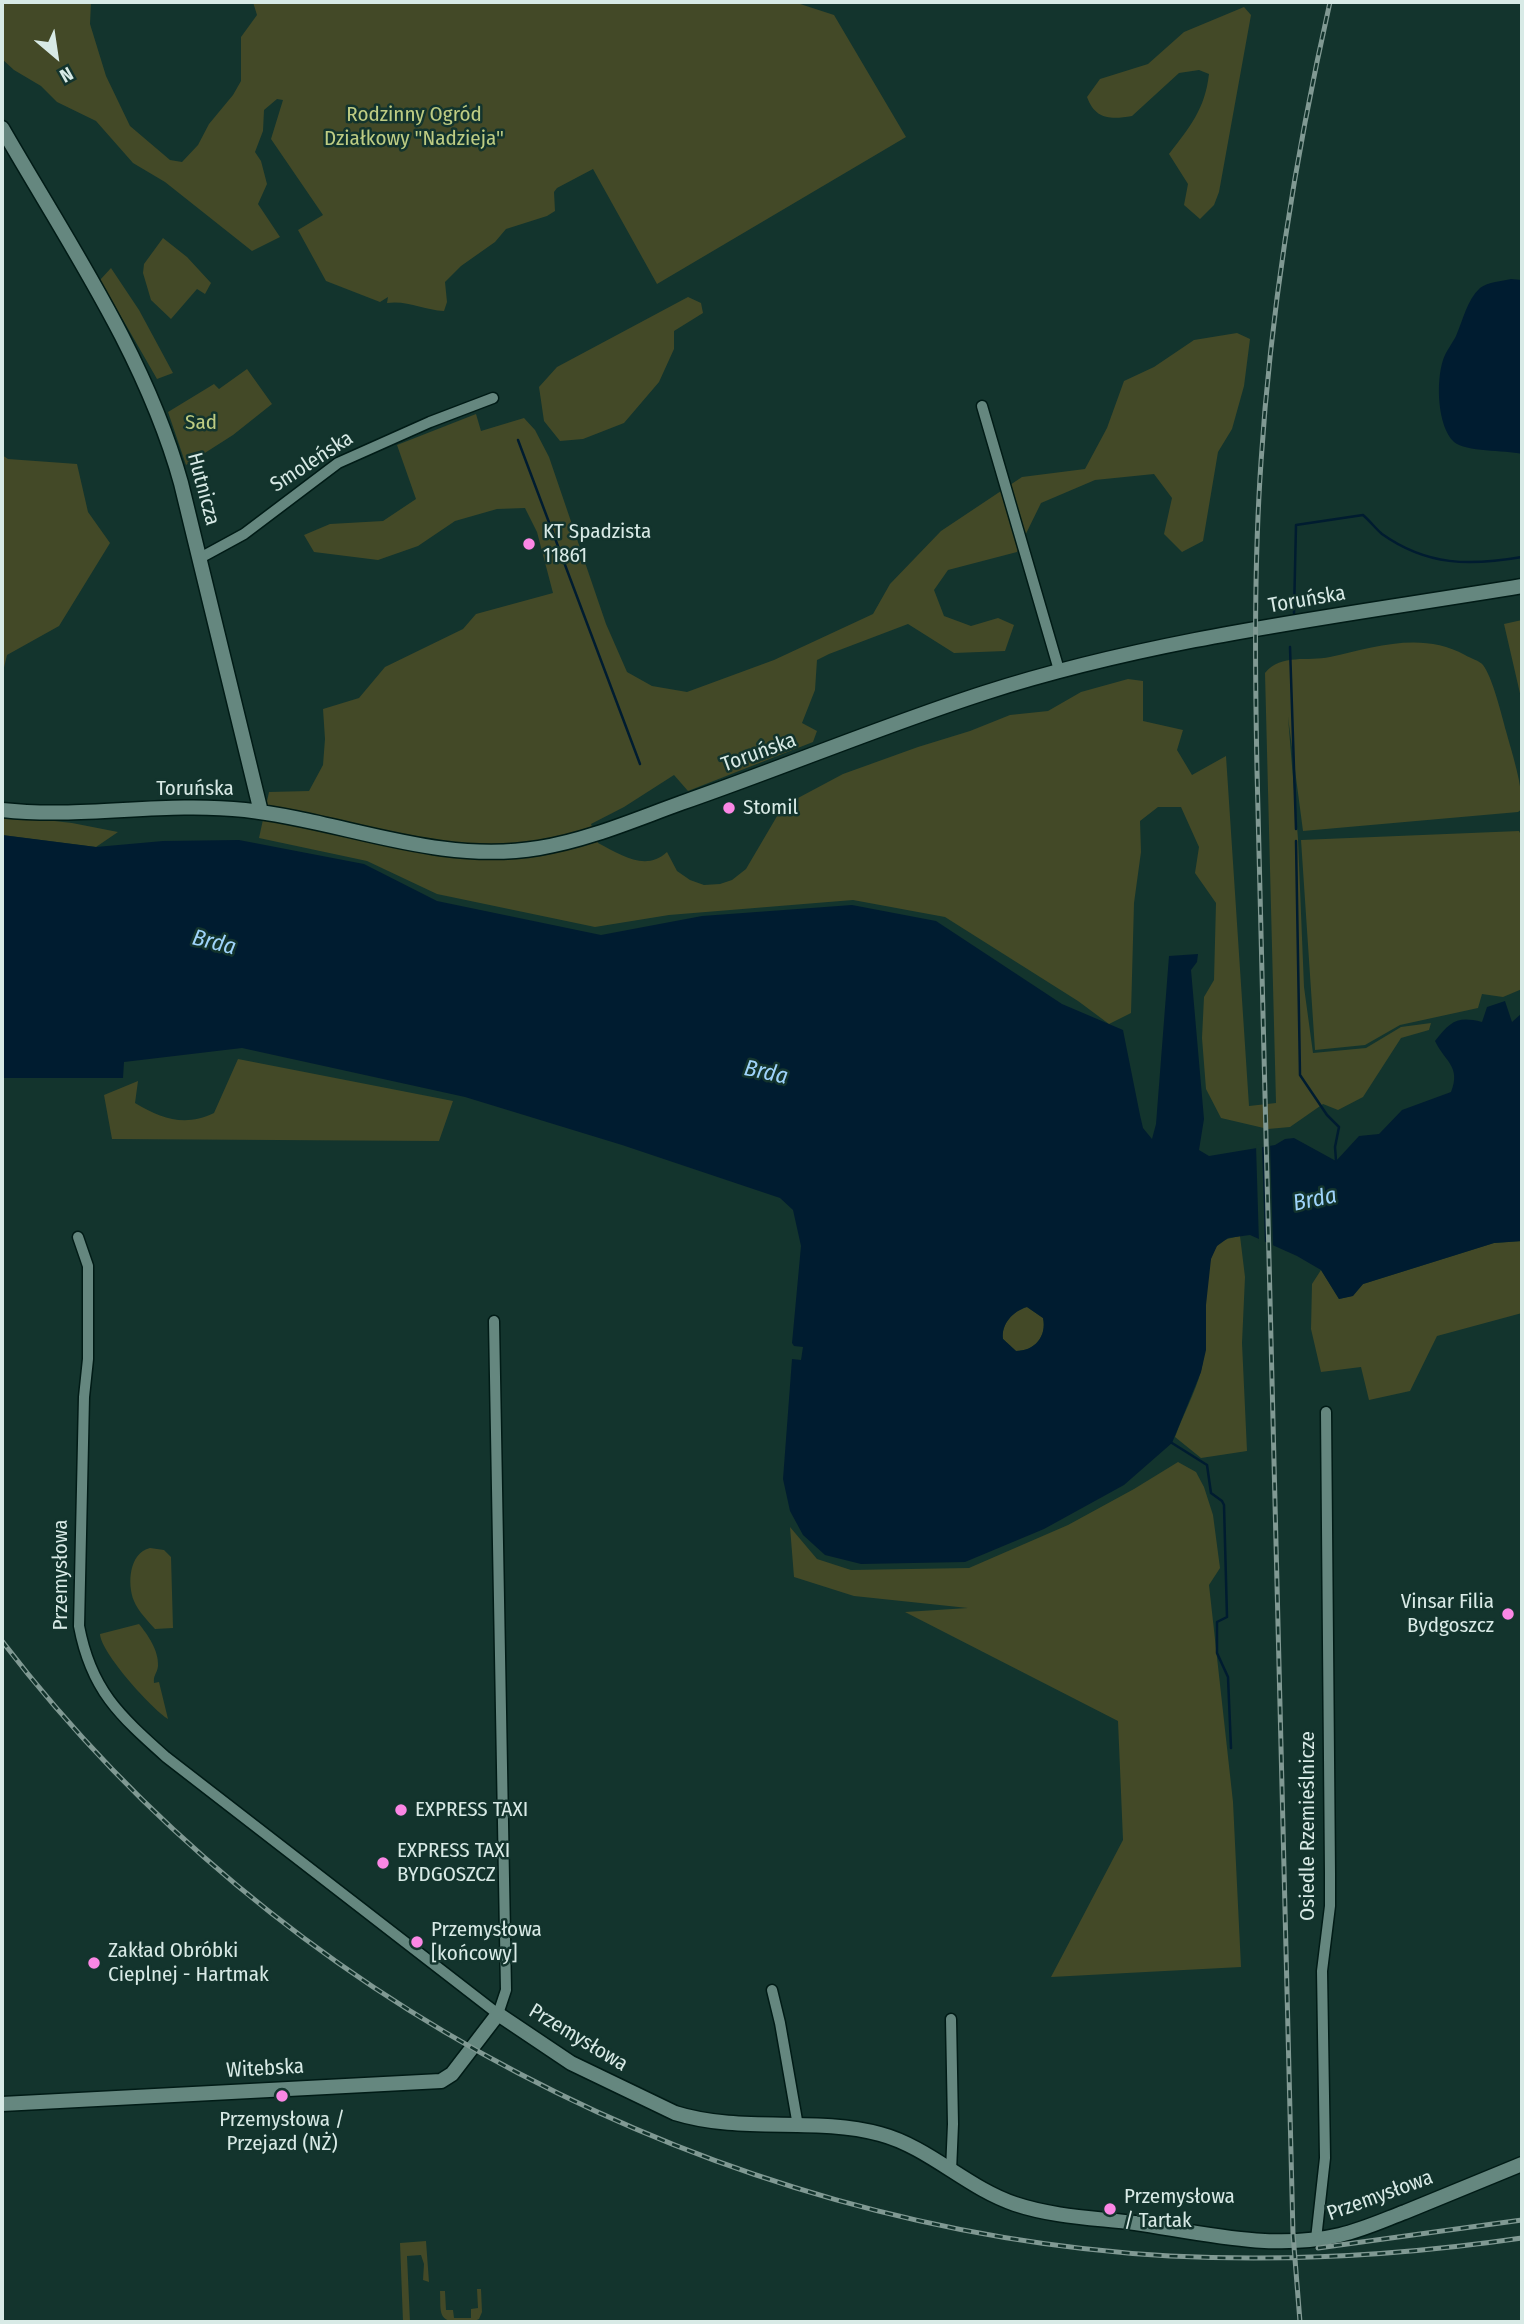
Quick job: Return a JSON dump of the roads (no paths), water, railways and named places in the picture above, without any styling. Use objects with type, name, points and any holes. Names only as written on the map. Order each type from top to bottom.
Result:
[{"type":"street","name":"Hutnicza","points":[[2,128],[126,342],[144,378],[171,447],[261,812]]},
{"type":"street","name":"Smoleńska","points":[[200,558],[244,534],[338,463],[393,437],[493,398]]},
{"type":"street","points":[[982,405],[1059,670]]},
{"type":"street","name":"Toruńska","points":[[2,810],[51,814],[205,808],[261,812],[448,851],[503,852],[537,849],[607,831],[979,694],[1059,670],[1167,645],[1522,586]]},
{"type":"street","name":"Przemysłowa","points":[[78,1237],[87,1260],[88,1284],[79,1626],[86,1657],[105,1695],[121,1716],[166,1757],[498,2014],[570,2063],[675,2113],[725,2123],[856,2128],[887,2136],[1014,2204],[1048,2212],[1204,2234],[1277,2241],[1340,2235],[1364,2228],[1522,2164]]},
{"type":"street","points":[[494,1321],[506,1990],[498,2014]]},
{"type":"street","name":"Osiedle Rzemieślnicze","points":[[1316,2239],[1325,2158],[1322,1971],[1330,1906],[1326,1412]]},
{"type":"street","points":[[772,1990],[798,2126]]},
{"type":"street","name":"Witebska","points":[[2,2104],[441,2081],[453,2074],[498,2014]]},
{"type":"street","points":[[951,2019],[951,2171]]},
{"type":"water","points":[[1511,279],[1522,280],[1522,454],[1476,449],[1454,442],[1444,425],[1440,403],[1439,379],[1443,360],[1472,298],[1483,286]]},
{"type":"water","name":"Brda","points":[[2,835],[96,847],[163,841],[239,840],[364,864],[437,901],[601,935],[702,916],[852,905],[936,921],[1062,1004],[1123,1030],[1143,1128],[1152,1139],[1156,1124],[1169,956],[1198,954],[1197,962],[1191,970],[1204,1119],[1199,1150],[1209,1156],[1275,1145],[1285,1139],[1294,1138],[1336,1161],[1359,1136],[1379,1134],[1402,1110],[1451,1092],[1454,1083],[1453,1070],[1435,1041],[1455,1022],[1482,1022],[1487,1007],[1505,1001],[1512,1022],[1522,1013],[1522,1241],[1494,1243],[1363,1284],[1353,1296],[1339,1299],[1321,1270],[1297,1256],[1250,1235],[1228,1238],[1217,1246],[1211,1259],[1206,1305],[1206,1350],[1201,1372],[1172,1443],[1124,1485],[1044,1529],[965,1562],[861,1564],[825,1555],[803,1535],[790,1511],[783,1479],[792,1359],[801,1360],[803,1347],[794,1346],[792,1343],[801,1246],[793,1210],[780,1198],[622,1145],[465,1097],[242,1048],[124,1062],[123,1078],[2,1078]],"holes":[[[1027,1307],[1043,1318],[1041,1336],[1029,1348],[1016,1351],[1003,1339],[1006,1323],[1022,1309]]]},
{"type":"waterway","points":[[518,440],[640,764]]},
{"type":"waterway","points":[[1294,613],[1296,525],[1363,515],[1382,534],[1399,545],[1432,558],[1485,562],[1522,557]]},
{"type":"waterway","points":[[1290,647],[1296,829]]},
{"type":"waterway","points":[[1296,841],[1300,1075],[1327,1115],[1339,1127],[1335,1147],[1336,1161]]},
{"type":"waterway","points":[[1172,1443],[1207,1465],[1211,1493],[1224,1505],[1227,1617],[1217,1622],[1217,1653],[1228,1677],[1231,1748]]},
{"type":"railway","points":[[1300,2322],[1293,2234],[1257,770],[1256,616],[1259,501],[1271,346],[1286,230],[1330,2]]},
{"type":"railway","points":[[2,1641],[113,1770],[237,1885],[373,1987],[520,2074],[674,2145],[835,2200],[1001,2237],[1170,2256],[1346,2256],[1522,2238]]},
{"type":"railway","points":[[1318,2248],[1522,2220]]},
{"type":"place","name":"KT Spadzista 11861","points":[[529,544]]},
{"type":"place","name":"Stomil","points":[[729,808]]},
{"type":"place","name":"Vinsar Filia Bydgoszcz","points":[[1508,1614]]},
{"type":"place","name":"EXPRESS TAXI","points":[[401,1810]]},
{"type":"place","name":"EXPRESS TAXI BYDGOSZCZ","points":[[383,1863]]},
{"type":"place","name":"Przemysłowa [końcowy]","points":[[417,1942]]},
{"type":"place","name":"Zakład Obróbki Cieplnej - Hartmak","points":[[94,1963]]},
{"type":"place","name":"Przemysłowa / Przejazd (NŻ)","points":[[282,2096]]},
{"type":"place","name":"Przemysłowa / Tartak","points":[[1110,2209]]},
{"type":"park label","name":"Rodzinny Ogród Działkowy \"Nadzieja\"","points":[[414,127]]},
{"type":"park label","name":"Sad","points":[[201,423]]}]
